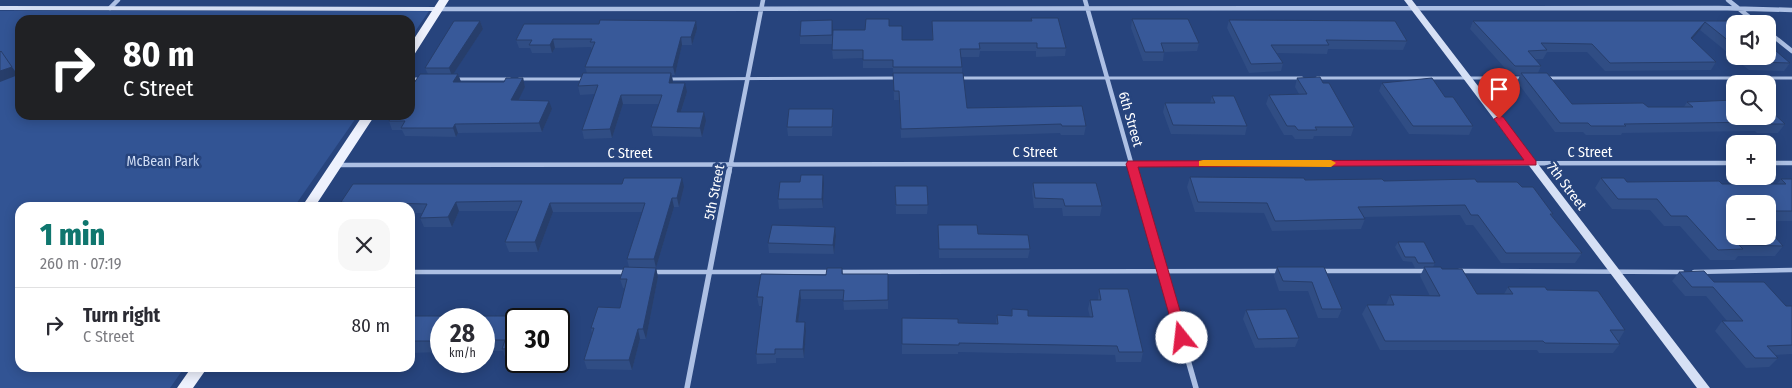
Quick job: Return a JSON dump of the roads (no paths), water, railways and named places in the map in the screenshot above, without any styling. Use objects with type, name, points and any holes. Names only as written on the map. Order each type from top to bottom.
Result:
[{"type":"main road","points":[[415,45],[442,4]]},
{"type":"main road","points":[[311,202],[366,120]]},
{"type":"main road","points":[[185,388],[196,372]]},
{"type":"street","points":[[110,8],[118,0]]},
{"type":"street","name":"5th Street","points":[[687,388],[763,0]]},
{"type":"street","name":"6th Street","points":[[1085,0],[1196,388]]},
{"type":"street","points":[[1728,0],[1747,15]]},
{"type":"street","points":[[0,8],[442,4],[761,9],[1088,8],[1411,4],[1792,10]]},
{"type":"street","name":"7th Street","points":[[1411,4],[1704,388]]},
{"type":"street","points":[[1776,38],[1792,51]]},
{"type":"street","name":"C Street","points":[[336,165],[1726,163]]},
{"type":"street","points":[[1776,163],[1792,163]]},
{"type":"lane","points":[[663,79],[902,78]]},
{"type":"lane","points":[[951,78],[1527,78]]},
{"type":"lane","points":[[1536,78],[1792,78]]},
{"type":"lane","points":[[415,79],[429,79]]},
{"type":"lane","points":[[449,79],[595,79]]},
{"type":"lane","points":[[1455,271],[1792,270]]},
{"type":"lane","points":[[642,272],[1287,271]]},
{"type":"lane","points":[[1316,271],[1436,271]]},
{"type":"lane","points":[[415,272],[633,272]]},
{"type":"park label","name":"McBean Park","points":[[163,161]]}]
